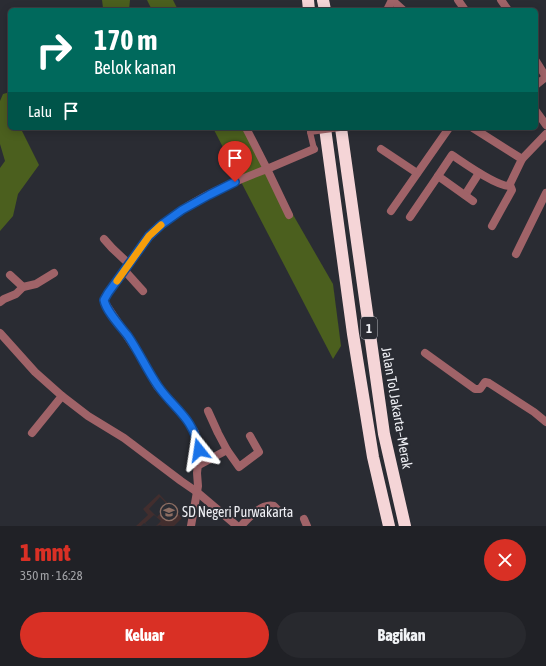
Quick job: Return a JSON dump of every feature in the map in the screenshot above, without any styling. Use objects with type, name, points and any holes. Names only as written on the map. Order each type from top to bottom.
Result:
[{"type":"highway","name":"1","points":[[325,130],[353,334],[373,457],[389,526]]},
{"type":"highway","name":"Jalan Tol Jakarta–Merak","points":[[340,130],[384,434],[405,526]]},
{"type":"street","points":[[392,0],[401,8]]},
{"type":"street","points":[[538,64],[546,77],[538,84]]},
{"type":"street","points":[[538,114],[546,125]]},
{"type":"street","points":[[247,130],[289,215]]},
{"type":"street","points":[[191,526],[198,486],[197,473],[200,454],[195,432],[182,414],[157,386],[139,354],[104,300],[149,236],[161,225],[182,210],[220,189],[314,149],[310,132],[325,130]]},
{"type":"street","points":[[391,211],[448,130]]},
{"type":"street","points":[[476,130],[522,159]]},
{"type":"street","points":[[492,226],[512,190],[510,185],[522,159],[546,134]]},
{"type":"street","points":[[381,149],[417,173]]},
{"type":"street","points":[[410,217],[452,155],[479,173],[507,187],[510,185]]},
{"type":"street","points":[[465,195],[479,173]]},
{"type":"street","points":[[438,176],[473,201]]},
{"type":"street","points":[[516,254],[546,193]]},
{"type":"street","points":[[104,239],[127,267],[143,291]]},
{"type":"street","points":[[0,302],[16,294],[23,287],[36,284],[54,273]]},
{"type":"street","points":[[10,275],[23,287]]},
{"type":"street","points":[[0,334],[36,372],[62,396],[88,416],[124,438],[197,492],[237,526]]},
{"type":"street","points":[[424,353],[476,389],[480,389],[485,382],[489,383],[534,412],[546,422]]},
{"type":"street","points":[[32,434],[62,396]]},
{"type":"street","points":[[208,411],[227,450],[239,467],[259,452],[250,436]]},
{"type":"street","points":[[199,465],[227,450]]},
{"type":"street","points":[[241,526],[257,511],[266,506],[274,506],[278,510]]},
{"type":"shaded area","name":"SD Negeri Purwakarta","points":[[159,494],[182,518],[174,526],[156,526],[161,521],[154,515],[145,523],[148,526],[144,523],[141,526],[136,526],[148,515],[143,509]],"holes":[[[160,497],[168,505],[157,517],[149,509]]]},
{"type":"green space","points":[[102,0],[130,0],[129,8],[103,8]]},
{"type":"green space","points":[[147,0],[173,0],[177,8],[151,8]]},
{"type":"green space","points":[[8,93],[8,130],[23,130],[22,131],[39,165],[18,194],[13,216],[0,231],[0,168],[5,161],[0,144],[0,101],[3,94]]},
{"type":"green space","points":[[214,130],[244,130],[333,284],[341,346],[333,359]]},
{"type":"slow traffic","points":[[117,281],[149,236],[161,225]]},
{"type":"place","name":"SD Negeri Purwakarta","points":[[169,512]]},
{"type":"route","points":[[199,450],[195,432],[176,406],[157,386],[139,354],[104,300],[149,236],[161,225],[182,210],[235,182]]}]
